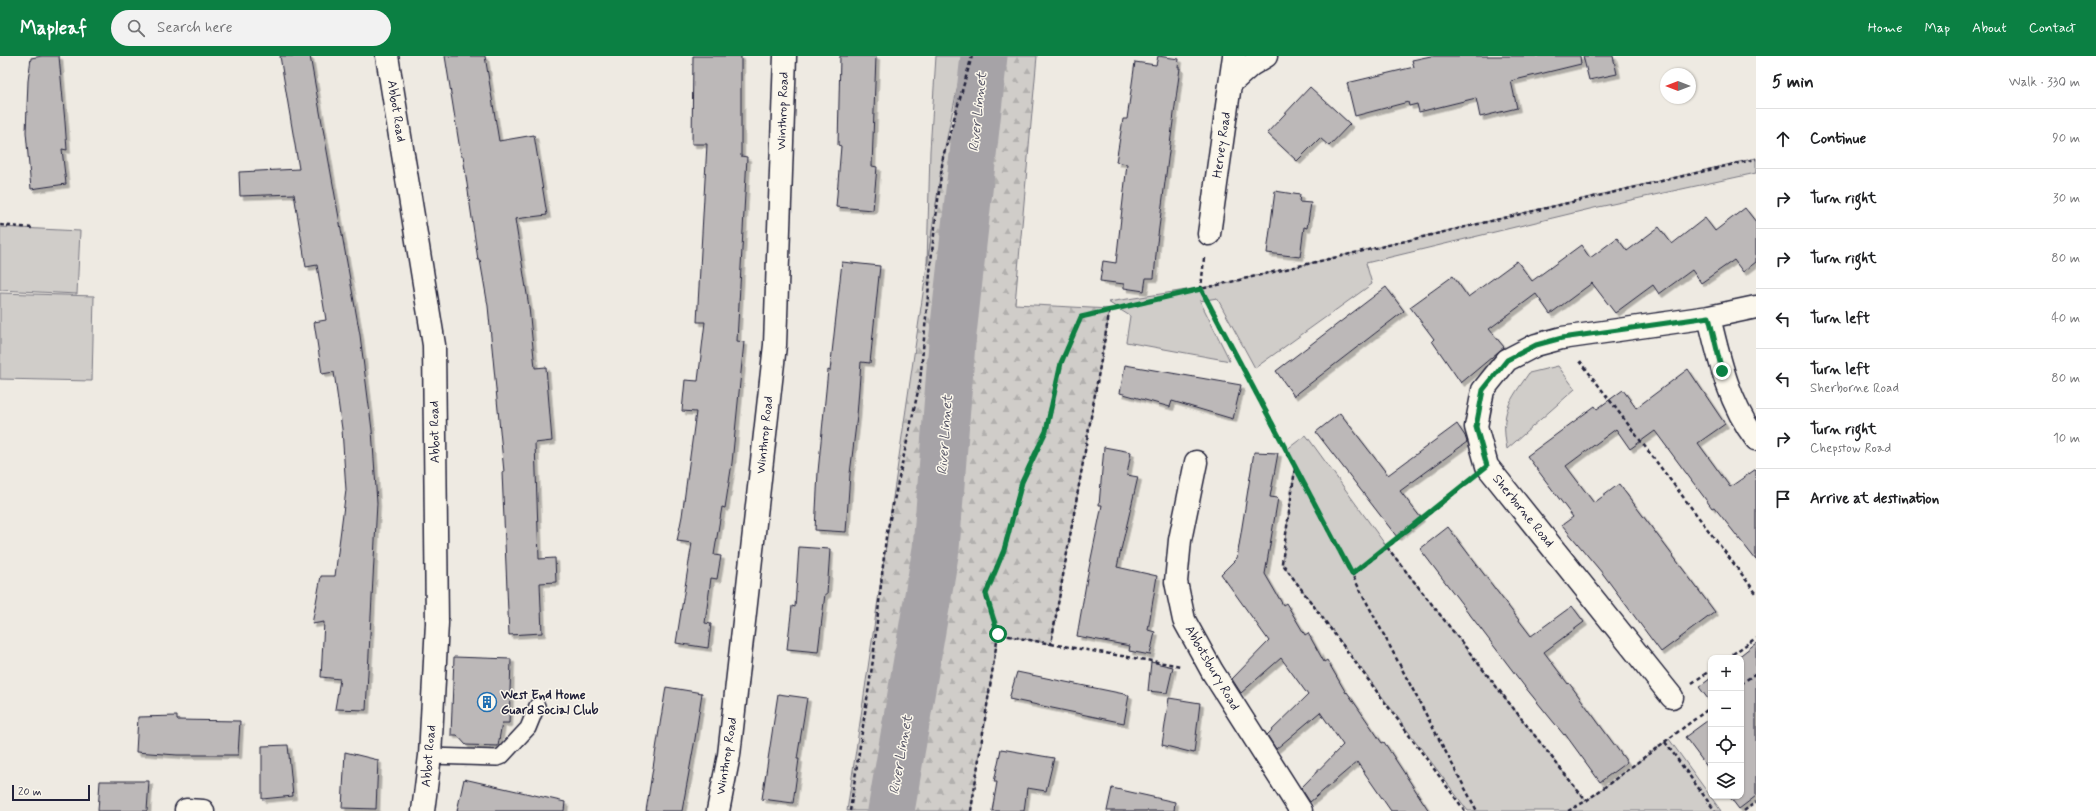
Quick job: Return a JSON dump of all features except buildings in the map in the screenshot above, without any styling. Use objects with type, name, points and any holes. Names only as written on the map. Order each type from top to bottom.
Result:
[{"type":"street","name":"Abbot Road","points":[[387,56],[434,345],[437,623],[430,756],[423,811]]},
{"type":"street","name":"Winthrop Road","points":[[718,811],[729,755],[775,345],[785,56]]},
{"type":"street","name":"Hervey Road","points":[[1209,234],[1234,56]]},
{"type":"street","points":[[1231,83],[1251,65],[1266,56]]},
{"type":"street","name":"Sherborne Road","points":[[1672,697],[1487,466],[1476,427],[1483,390],[1507,360],[1536,345],[1562,338],[1709,317],[1756,307]]},
{"type":"street","points":[[1709,317],[1722,371],[1746,425],[1756,439]]},
{"type":"street","name":"Abbotsbury Road","points":[[1196,462],[1180,540],[1176,582],[1184,620],[1212,671],[1301,811]]},
{"type":"lane","points":[[430,756],[497,758],[502,756],[528,728],[537,706]]},
{"type":"path","points":[[850,811],[873,660],[886,538],[920,382],[932,252],[943,157],[972,56]]},
{"type":"path","points":[[971,811],[998,634],[986,594],[1004,550],[1022,482],[1046,431],[1061,363],[1081,317],[1756,159]]},
{"type":"path","points":[[0,225],[32,228]]},
{"type":"path","points":[[1209,234],[1201,289],[1477,811]]},
{"type":"path","points":[[1052,644],[1110,309]]},
{"type":"path","points":[[1562,338],[1756,593]]},
{"type":"path","points":[[1352,574],[1487,466]]},
{"type":"path","points":[[1295,467],[1282,563],[1465,811]]},
{"type":"path","points":[[1387,547],[1586,801]]},
{"type":"path","points":[[998,634],[1212,671]]},
{"type":"path","points":[[1731,655],[1756,638]]},
{"type":"path","points":[[1744,682],[1756,673]]},
{"type":"path","points":[[1568,811],[1586,801],[1708,709]]},
{"type":"path","points":[[1665,742],[1714,811]]},
{"type":"path","points":[[1744,811],[1756,802]]},
{"type":"green space","points":[[936,56],[964,56],[943,157],[927,265],[930,151]]},
{"type":"green space","points":[[975,56],[1037,56],[1015,304],[1110,309],[1051,644],[998,634],[971,811],[847,811],[943,157]]},
{"type":"green space","points":[[1756,158],[1756,173],[1594,208],[1366,263],[1372,284],[1255,368],[1217,298],[1200,301],[1230,361],[1126,342],[1130,316],[1108,302],[1213,286]]},
{"type":"green space","points":[[0,227],[80,231],[77,294],[0,290]]},
{"type":"green space","points":[[0,293],[94,296],[92,381],[0,379]]},
{"type":"green space","points":[[1558,366],[1575,389],[1507,449],[1505,425],[1511,400],[1529,373]]},
{"type":"green space","points":[[1306,435],[1387,547],[1586,801],[1669,739],[1708,793],[1708,799],[1712,799],[1721,811],[1468,811],[1282,563],[1295,467],[1286,450]]},
{"type":"waterway","name":"River Linnet","points":[[891,811],[936,549],[952,343],[984,56]]},
{"type":"place","name":"West End Home Guard Social Club","points":[[487,702]]},
{"type":"route","points":[[998,634],[986,594],[1004,550],[1022,482],[1046,431],[1061,363],[1081,317],[1110,309],[1201,289],[1352,574],[1487,466],[1476,427],[1483,390],[1507,360],[1536,345],[1562,338],[1709,317],[1722,371]]}]
